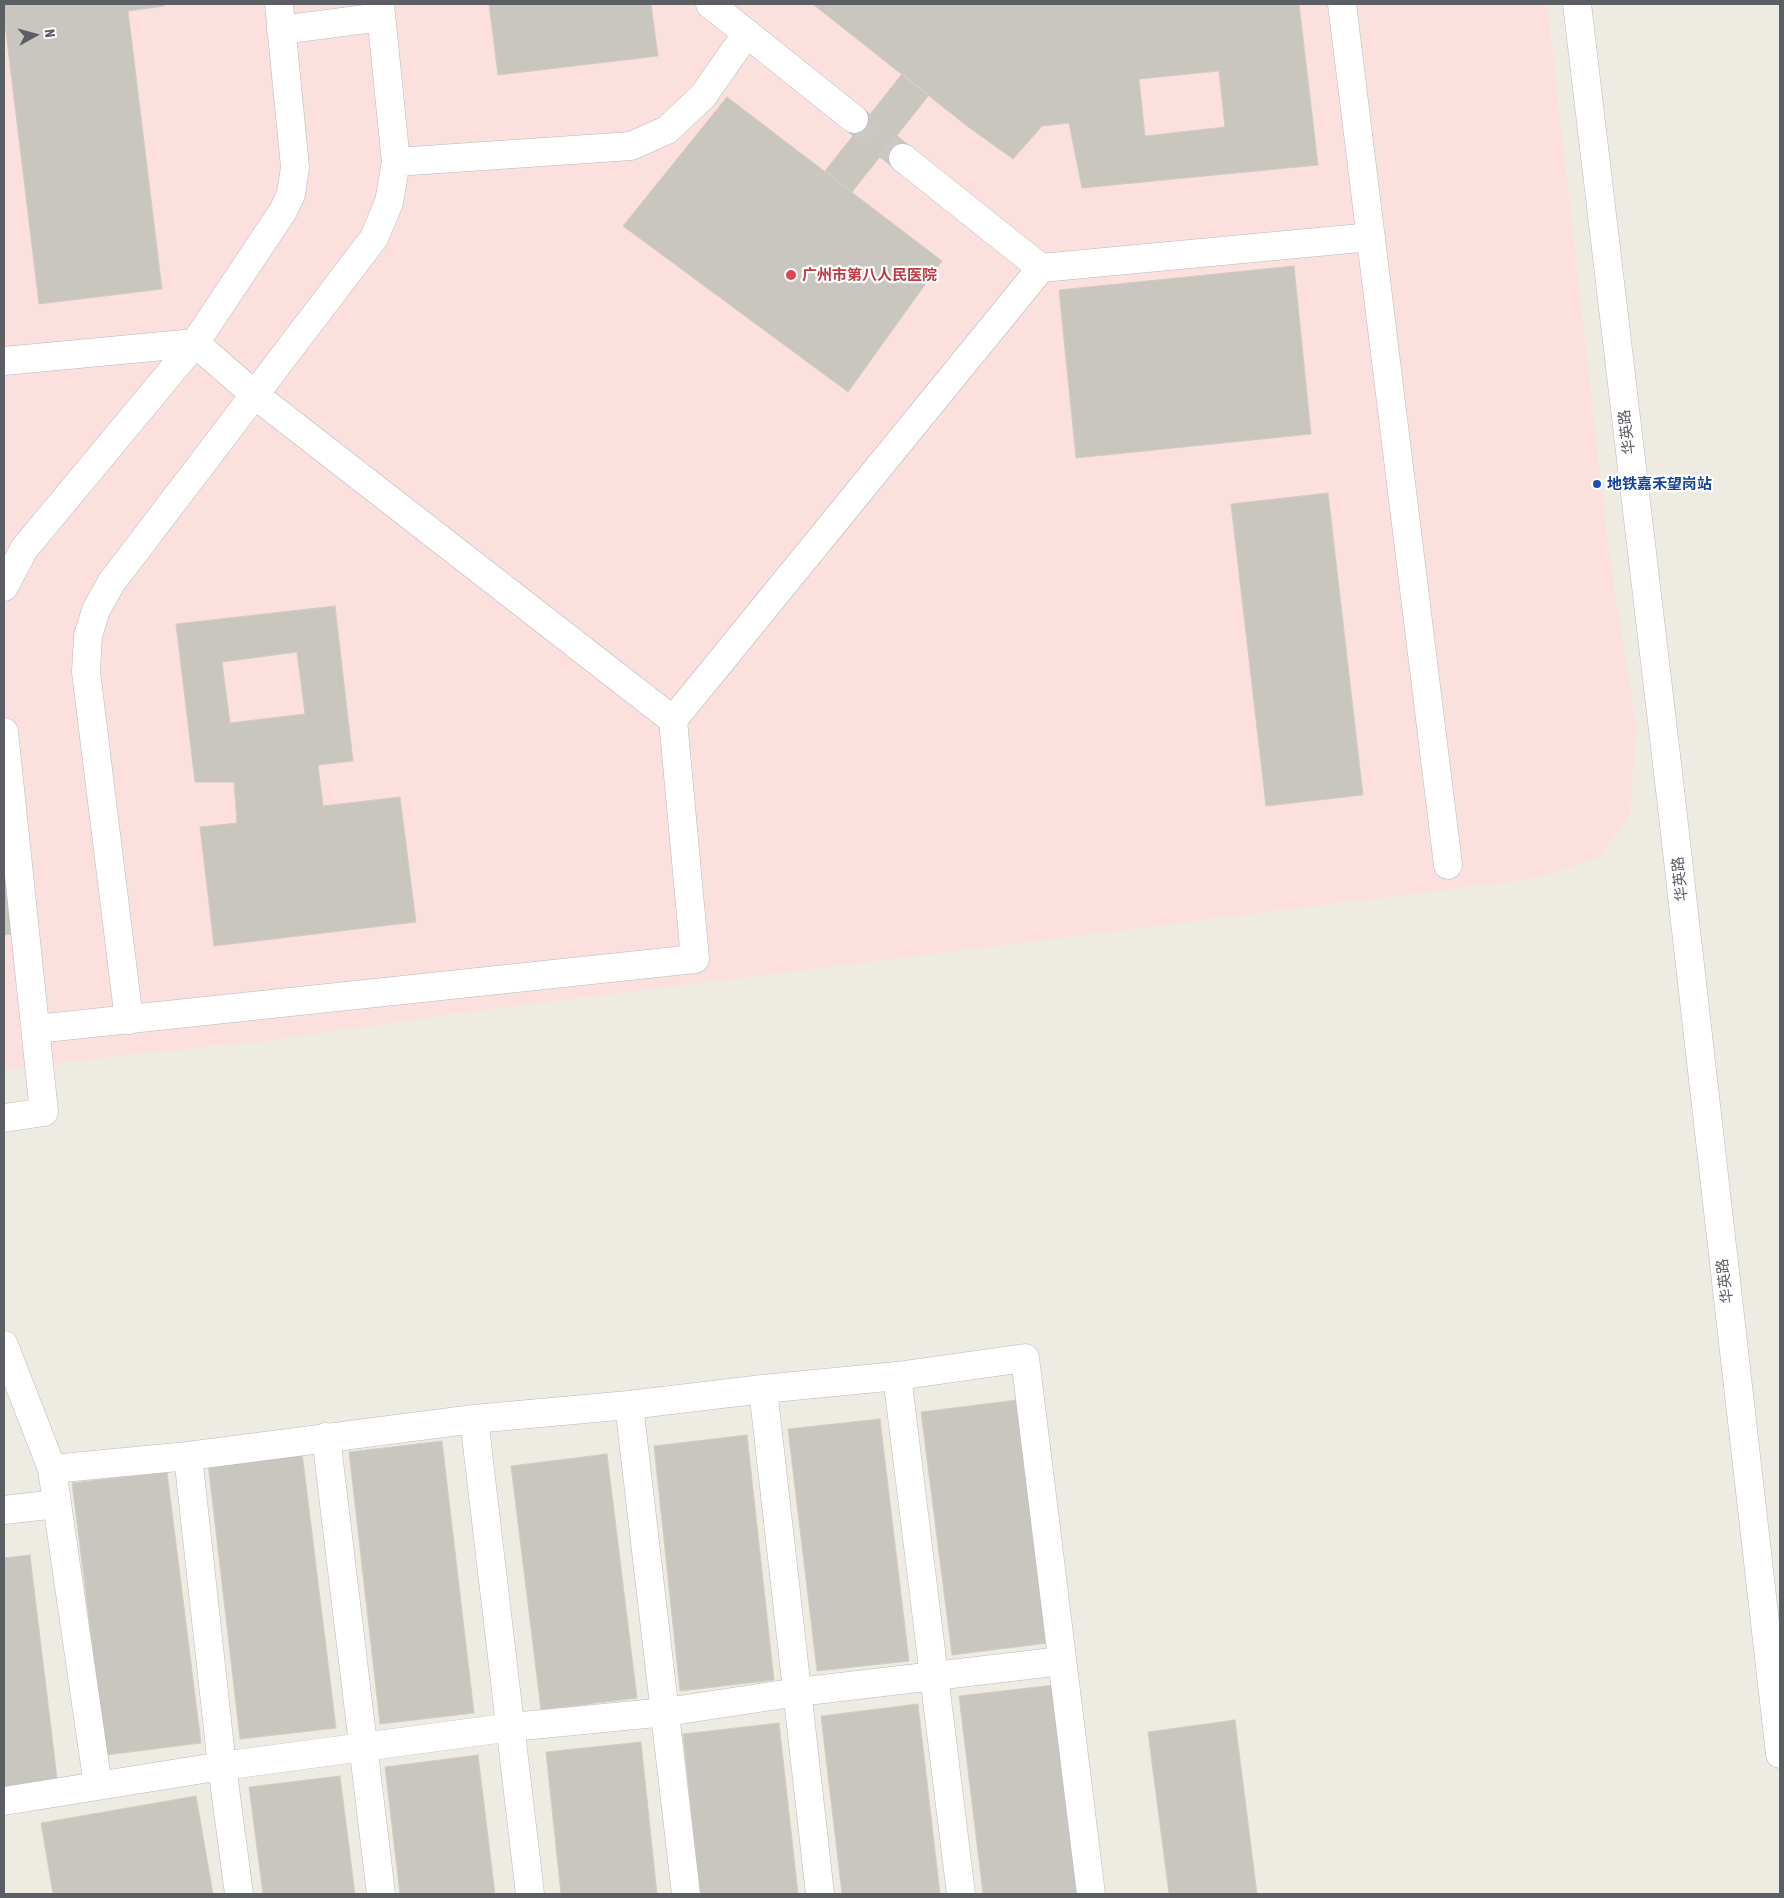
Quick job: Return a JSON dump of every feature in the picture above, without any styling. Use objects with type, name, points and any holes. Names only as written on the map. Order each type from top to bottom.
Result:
[{"type":"street","points":[[4,586],[24,549],[195,343],[283,211],[291,194],[295,167],[279,4]]},
{"type":"street","points":[[710,4],[854,119]]},
{"type":"street","points":[[1342,4],[1448,865]]},
{"type":"street","name":"华英路","points":[[1577,4],[1665,745],[1780,1754]]},
{"type":"street","points":[[129,1020],[86,672],[88,636],[96,610],[111,583],[374,238],[389,202],[396,162],[380,10],[281,30]]},
{"type":"street","points":[[396,162],[631,146],[667,130],[703,96],[747,33]]},
{"type":"street","points":[[903,158],[1041,268],[1371,237]]},
{"type":"street","points":[[36,1030],[695,960],[673,720],[1041,268]]},
{"type":"street","points":[[4,361],[195,343],[255,395],[673,720]]},
{"type":"street","points":[[4,732],[44,1112],[4,1118]]},
{"type":"street","points":[[4,1344],[52,1469],[98,1786]]},
{"type":"street","points":[[52,1469],[188,1456],[474,1418],[629,1405],[762,1389],[897,1376],[1025,1358],[1091,1894]]},
{"type":"street","points":[[897,1376],[961,1894]]},
{"type":"street","points":[[762,1389],[820,1894]]},
{"type":"street","points":[[629,1405],[686,1894]]},
{"type":"street","points":[[474,1418],[512,1727],[530,1894]]},
{"type":"street","points":[[326,1437],[382,1894]]},
{"type":"street","points":[[188,1456],[222,1766],[239,1894]]},
{"type":"street","points":[[4,1510],[57,1504]]},
{"type":"street","points":[[4,1800],[222,1766],[512,1727],[666,1712],[798,1692],[1062,1661]]},
{"type":"shaded area","name":"广州市第八人民医院","points":[[4,4],[1547,4],[1608,546],[1636,726],[1630,815],[1599,857],[1536,878],[453,1014],[256,1042],[132,1054],[4,1070]]},
{"type":"building","points":[[4,4],[164,4],[164,6],[128,11],[162,289],[39,304]]},
{"type":"building","points":[[489,4],[651,4],[658,56],[498,75]]},
{"type":"building","points":[[1299,4],[1318,165],[1082,188],[1069,123],[1042,126],[1013,159],[967,126],[814,5]],"holes":[[[1219,71],[1225,127],[1145,136],[1139,79]]]},
{"type":"building","points":[[902,74],[929,95],[852,192],[825,171]]},
{"type":"building","points":[[727,97],[942,261],[848,392],[623,226]]},
{"type":"building","points":[[1294,266],[1311,434],[1076,458],[1059,290]]},
{"type":"building","points":[[1328,493],[1363,795],[1266,806],[1231,504]]},
{"type":"building","points":[[335,606],[353,761],[318,765],[323,806],[400,797],[416,922],[214,946],[200,827],[237,823],[234,782],[195,782],[176,624]],"holes":[[[297,652],[305,714],[230,723],[222,662]]]},
{"type":"building","points":[[4,873],[12,934],[4,935]]},
{"type":"building","points":[[1017,1400],[1048,1643],[952,1655],[921,1412]]},
{"type":"building","points":[[880,1419],[909,1661],[817,1671],[788,1429]]},
{"type":"building","points":[[747,1435],[774,1680],[680,1691],[654,1446]]},
{"type":"building","points":[[442,1441],[474,1713],[380,1724],[349,1452]]},
{"type":"building","points":[[302,1452],[336,1728],[240,1739],[208,1463]]},
{"type":"building","points":[[607,1454],[637,1698],[541,1710],[511,1466]]},
{"type":"building","points":[[167,1472],[201,1743],[106,1755],[72,1483]]},
{"type":"building","points":[[30,1555],[58,1786],[4,1793],[4,1558]]},
{"type":"building","points":[[1054,1685],[1079,1894],[983,1894],[959,1696]]},
{"type":"building","points":[[918,1704],[940,1894],[842,1894],[821,1716]]},
{"type":"building","points":[[1235,1720],[1257,1894],[1169,1894],[1148,1732]]},
{"type":"building","points":[[779,1723],[798,1894],[700,1894],[683,1734]]},
{"type":"building","points":[[641,1742],[657,1894],[561,1894],[546,1752]]},
{"type":"building","points":[[478,1755],[495,1894],[400,1894],[385,1767]]},
{"type":"building","points":[[340,1776],[355,1894],[263,1894],[249,1787]]},
{"type":"building","points":[[196,1796],[213,1894],[53,1894],[41,1823]]},
{"type":"tunnel","points":[[854,119],[903,158]]},
{"type":"place","name":"广州市第八人民医院","points":[[791,275]]},
{"type":"place","name":"地铁嘉禾望岗站","points":[[1597,484]]}]
